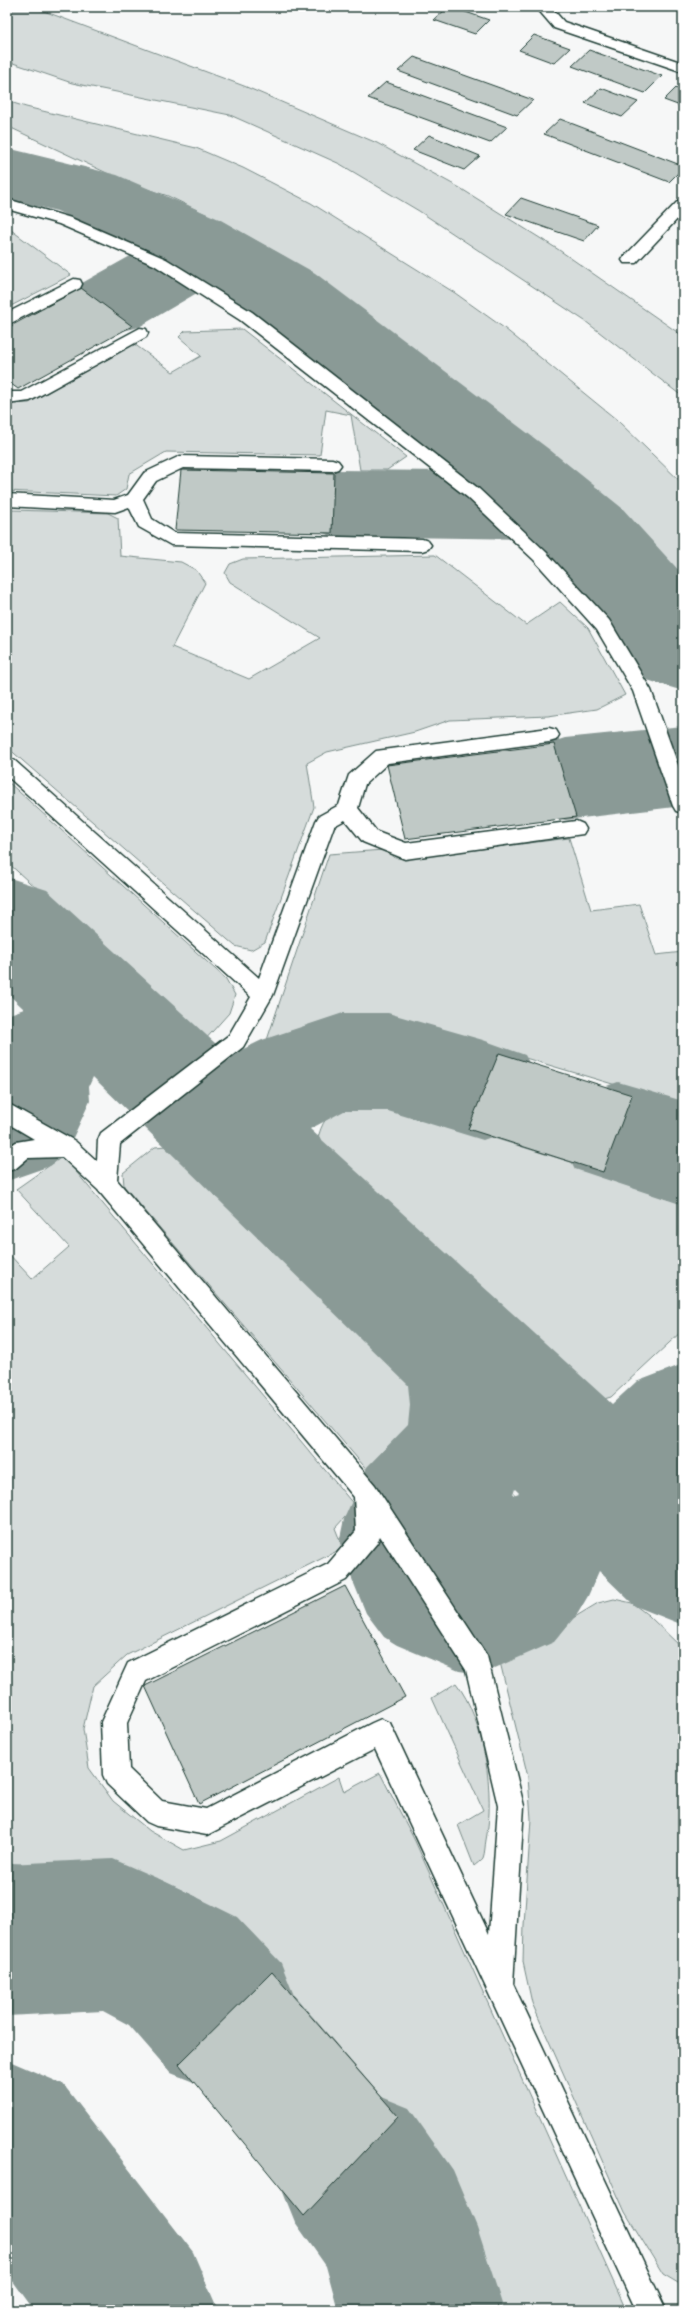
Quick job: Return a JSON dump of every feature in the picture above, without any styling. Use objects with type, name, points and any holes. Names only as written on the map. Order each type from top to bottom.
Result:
[{"type":"lane","points":[[544,7],[559,25],[683,68]]},
{"type":"lane","points":[[7,204],[65,220],[160,262],[246,316],[473,493],[540,556],[602,625],[642,690],[683,806]]},
{"type":"lane","points":[[630,260],[683,204]]},
{"type":"lane","points":[[7,320],[74,284]]},
{"type":"lane","points":[[7,398],[24,397],[140,333]]},
{"type":"lane","points":[[7,500],[115,506],[134,499],[150,477],[180,462],[332,465]]},
{"type":"lane","points":[[134,499],[145,523],[171,539],[422,545]]},
{"type":"lane","points":[[106,1183],[109,1140],[236,1041],[263,994],[326,821],[348,809],[356,780],[382,756],[549,735]]},
{"type":"lane","points":[[7,765],[263,994]]},
{"type":"lane","points":[[348,809],[370,837],[405,851],[576,829]]},
{"type":"lane","points":[[7,1112],[67,1148],[106,1183],[366,1493],[478,1665],[510,1806],[500,1986]]},
{"type":"lane","points":[[7,1162],[24,1149],[67,1148]]},
{"type":"lane","points":[[366,1493],[368,1535],[337,1572],[138,1672],[114,1722],[116,1775],[156,1813],[207,1822],[381,1732],[651,2310]]},
{"type":"shaded area","points":[[7,7],[33,7],[244,86],[377,143],[460,188],[559,250],[683,336],[683,397],[585,321],[419,211],[340,164],[230,115],[72,83],[7,61]]},
{"type":"shaded area","points":[[7,101],[26,107],[196,148],[243,168],[311,203],[455,293],[504,328],[617,420],[683,484],[683,584],[637,532],[570,470],[285,257],[224,223],[168,196],[126,182],[7,126]]},
{"type":"shaded area","points":[[7,227],[71,275],[7,308]]},
{"type":"shaded area","points":[[242,329],[406,457],[387,470],[360,470],[351,415],[326,410],[320,455],[166,452],[129,474],[126,489],[116,496],[7,491],[7,404],[29,403],[134,344],[173,372],[201,356],[179,337],[185,331]]},
{"type":"shaded area","points":[[7,511],[108,513],[118,518],[120,556],[181,562],[196,570],[205,583],[172,647],[249,679],[320,638],[230,582],[225,573],[230,564],[243,559],[435,555],[526,625],[560,602],[588,628],[625,695],[597,709],[548,716],[450,720],[415,732],[327,752],[307,763],[314,807],[265,942],[251,950],[235,946],[7,747]]},
{"type":"shaded area","points":[[7,781],[226,979],[235,995],[229,1013],[204,1041],[7,862]]},
{"type":"shaded area","points":[[569,838],[591,910],[639,904],[656,955],[683,952],[683,1105],[401,1021],[373,1017],[325,1021],[266,1043],[329,854],[383,850],[395,858],[409,858]]},
{"type":"shaded area","points":[[379,1102],[683,1197],[683,1330],[611,1397],[590,1403],[580,1397],[316,1149],[323,1124],[336,1110],[344,1106],[354,1104]]},
{"type":"shaded area","points":[[166,1146],[397,1367],[420,1396],[427,1410],[418,1427],[375,1479],[124,1186],[123,1173],[155,1147]]},
{"type":"shaded area","points":[[63,1156],[355,1506],[335,1528],[343,1548],[127,1655],[93,1686],[83,1729],[89,1768],[113,1801],[150,1831],[184,1850],[221,1841],[339,1777],[344,1792],[380,1773],[415,1841],[626,2310],[493,2310],[492,2294],[474,2233],[448,2179],[398,2116],[230,1922],[196,1897],[158,1879],[7,1863],[7,1252],[32,1279],[69,1247],[16,1189]]},
{"type":"shaded area","points":[[614,1599],[632,1603],[648,1615],[683,1649],[683,2286],[663,2274],[625,2212],[532,2003],[523,1962],[531,1819],[528,1777],[500,1662],[598,1603]]},
{"type":"shaded area","points":[[456,1683],[466,1699],[481,1737],[488,1780],[489,1802],[485,1851],[483,1858],[474,1866],[458,1825],[483,1810],[432,1698]]},
{"type":"building","points":[[448,7],[489,20],[475,34],[434,20]]},
{"type":"building","points":[[534,35],[570,48],[554,63],[519,50]]},
{"type":"building","points":[[589,50],[662,76],[645,93],[572,66]]},
{"type":"building","points":[[414,57],[533,100],[517,115],[398,71]]},
{"type":"building","points":[[386,82],[507,127],[490,143],[368,98]]},
{"type":"building","points":[[601,88],[638,102],[622,117],[585,103]]},
{"type":"building","points":[[676,88],[683,90],[683,107],[664,100]]},
{"type":"building","points":[[560,119],[683,166],[683,168],[669,182],[544,134]]},
{"type":"building","points":[[429,135],[480,156],[464,170],[413,150]]},
{"type":"building","points":[[521,198],[598,225],[584,241],[506,214]]},
{"type":"building","points":[[81,288],[132,326],[18,389],[7,381],[7,328]]},
{"type":"building","points":[[181,470],[334,473],[332,533],[175,530]]},
{"type":"building","points":[[554,744],[576,817],[405,839],[387,765]]},
{"type":"building","points":[[499,1053],[632,1095],[603,1172],[468,1129]]},
{"type":"building","points":[[345,1586],[405,1697],[199,1804],[145,1686]]},
{"type":"building","points":[[272,1972],[398,2116],[304,2216],[179,2064]]},
{"type":"taxiway","points":[[7,173],[87,193],[188,238],[207,249]]},
{"type":"taxiway","points":[[107,307],[207,249]]},
{"type":"taxiway","points":[[207,249],[283,293],[516,473],[587,532],[648,601],[683,654]]},
{"type":"taxiway","points":[[333,503],[555,506]]},
{"type":"taxiway","points":[[565,779],[683,766]]},
{"type":"taxiway","points":[[7,922],[189,1093]]},
{"type":"taxiway","points":[[7,1130],[22,1119],[30,1101],[29,1086],[32,1070],[47,1050]]},
{"type":"taxiway","points":[[189,1093],[213,1104],[239,1105],[262,1096],[304,1075],[343,1062],[388,1062],[483,1090]]},
{"type":"taxiway","points":[[189,1093],[452,1342]]},
{"type":"taxiway","points":[[618,1133],[683,1153]]},
{"type":"taxiway","points":[[452,1342],[683,1559]]},
{"type":"taxiway","points":[[452,1342],[471,1376],[476,1405],[475,1420],[467,1448],[460,1461],[442,1484],[418,1506],[411,1519],[408,1538],[410,1552],[415,1566],[423,1579],[433,1589],[446,1598],[459,1603],[474,1605],[488,1603],[505,1595],[524,1574],[540,1550]]},
{"type":"taxiway","points":[[683,1425],[650,1456],[642,1467],[636,1479],[635,1492],[638,1506],[653,1530],[672,1543],[683,1546]]},
{"type":"taxiway","points":[[7,1940],[113,1935],[183,1971],[226,2018]]},
{"type":"taxiway","points":[[7,2140],[135,2310]]},
{"type":"taxiway","points":[[352,2165],[396,2227],[421,2310]]}]
